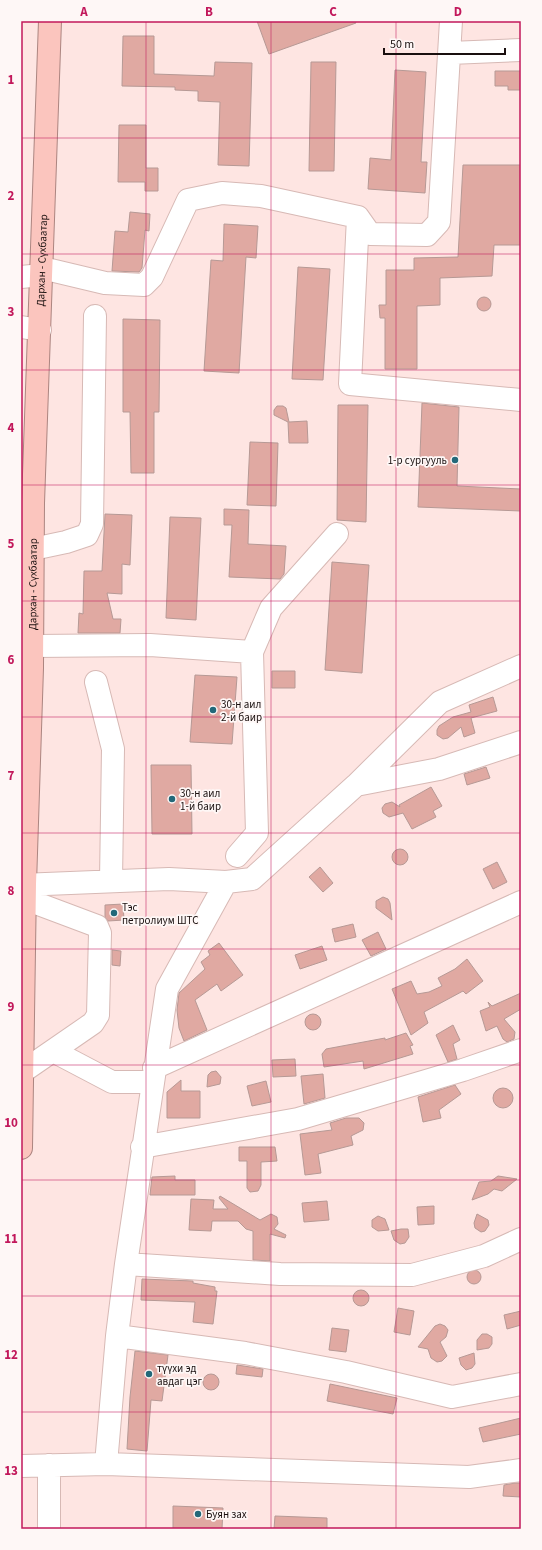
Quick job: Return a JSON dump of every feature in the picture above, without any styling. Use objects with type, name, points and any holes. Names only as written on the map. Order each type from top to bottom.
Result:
[{"type":"highway","name":"Дархан - Сүхбаатар","points":[[21,1148],[27,668],[32,646],[33,549],[30,329],[35,273],[50,21]]},
{"type":"street","points":[[35,273],[105,283],[144,285],[152,277],[188,200],[222,193],[261,196],[358,217],[370,234],[427,235],[439,222],[451,21]]},
{"type":"street","points":[[450,53],[521,50]]},
{"type":"street","points":[[358,217],[350,384],[521,400]]},
{"type":"street","points":[[33,549],[66,542],[87,534],[92,524],[95,316]]},
{"type":"street","points":[[237,856],[257,833],[252,652],[271,608],[337,534]]},
{"type":"street","points":[[32,646],[142,645],[252,652]]},
{"type":"street","points":[[24,889],[111,881],[169,879],[226,882],[252,879],[356,785],[440,702],[521,666]]},
{"type":"street","points":[[96,682],[113,749],[111,881]]},
{"type":"street","points":[[356,785],[439,769],[521,742]]},
{"type":"street","points":[[106,1464],[116,1336],[142,1147],[167,989],[226,882]]},
{"type":"street","points":[[22,1072],[93,1023],[98,1015],[100,933],[97,926],[24,889]]},
{"type":"street","points":[[53,1051],[112,1082],[153,1075],[521,902]]},
{"type":"street","points":[[142,1147],[298,1119],[464,1070],[521,1050]]},
{"type":"street","points":[[126,1264],[280,1274],[412,1275],[484,1256],[521,1239]]},
{"type":"street","points":[[116,1336],[245,1353],[307,1364],[452,1397],[521,1384]]},
{"type":"street","points":[[21,1466],[106,1464],[469,1477],[521,1470]]},
{"type":"street","points":[[49,1465],[49,1529]]},
{"type":"building","points":[[257,21],[355,21],[356,23],[269,54]]},
{"type":"building","points":[[123,36],[154,36],[154,74],[214,76],[215,62],[252,63],[249,166],[218,165],[220,102],[198,101],[198,91],[175,90],[175,87],[122,86]]},
{"type":"building","points":[[311,62],[336,62],[334,171],[309,171]]},
{"type":"building","points":[[395,70],[426,72],[421,162],[427,162],[425,193],[368,189],[370,158],[391,160]]},
{"type":"building","points":[[495,71],[521,71],[521,90],[508,90],[508,86],[495,86]]},
{"type":"building","points":[[119,125],[146,125],[146,168],[158,168],[158,191],[145,191],[145,182],[118,182]]},
{"type":"building","points":[[463,165],[521,165],[521,245],[494,245],[492,276],[440,278],[440,305],[417,306],[417,369],[385,369],[385,318],[380,318],[379,305],[386,305],[386,270],[414,270],[414,258],[458,257]]},
{"type":"building","points":[[130,212],[150,214],[149,231],[145,230],[142,268],[139,272],[112,271],[115,231],[128,232]]},
{"type":"building","points":[[224,224],[258,226],[256,258],[246,257],[239,373],[204,371],[211,260],[223,261]]},
{"type":"building","points":[[298,267],[330,269],[323,380],[292,379]]},
{"type":"building","points":[[484,297],[489,299],[491,304],[489,309],[484,311],[479,309],[477,304],[479,299]]},
{"type":"building","points":[[123,319],[160,320],[159,412],[154,412],[154,473],[131,473],[130,412],[123,412]]},
{"type":"building","name":"1-р сургууль","points":[[422,403],[459,407],[457,486],[521,489],[521,511],[418,507]]},
{"type":"building","points":[[338,405],[368,405],[366,522],[337,520]]},
{"type":"building","points":[[277,406],[283,406],[286,408],[289,422],[307,421],[308,443],[289,443],[288,422],[274,415],[274,410]]},
{"type":"building","points":[[250,442],[278,443],[276,506],[247,505]]},
{"type":"building","points":[[224,509],[249,510],[248,544],[286,546],[284,574],[280,579],[229,577],[232,525],[224,525]]},
{"type":"building","points":[[105,514],[132,515],[130,565],[122,564],[122,594],[107,593],[113,619],[121,619],[120,633],[78,633],[79,613],[83,614],[84,571],[102,571]]},
{"type":"building","points":[[170,517],[201,518],[196,620],[166,618]]},
{"type":"building","points":[[332,562],[369,565],[362,673],[325,670]]},
{"type":"building","points":[[272,671],[295,671],[295,688],[272,688]]},
{"type":"building","name":"30-н аил 2-й баир","points":[[195,675],[237,677],[232,744],[190,742]]},
{"type":"building","points":[[493,697],[497,711],[471,718],[475,733],[464,737],[461,727],[448,738],[443,739],[437,735],[439,726],[453,717],[471,712],[469,705]]},
{"type":"building","name":"30-н аил 1-й баир","points":[[151,765],[191,765],[192,834],[152,834]]},
{"type":"building","points":[[486,767],[490,778],[467,785],[464,774]]},
{"type":"building","points":[[431,787],[442,806],[433,811],[436,817],[412,829],[403,813],[389,817],[383,813],[382,808],[385,804],[392,802],[400,807],[399,805]]},
{"type":"building","points":[[400,849],[407,854],[408,857],[403,864],[400,865],[393,860],[392,857],[397,850]]},
{"type":"building","points":[[497,862],[507,882],[493,889],[483,869]]},
{"type":"building","points":[[320,867],[333,883],[323,892],[309,877]]},
{"type":"building","points":[[383,897],[388,899],[390,903],[392,920],[376,908],[376,901]]},
{"type":"building","points":[[123,904],[124,920],[108,921],[105,917],[105,905]]},
{"type":"building","points":[[353,924],[356,937],[335,942],[332,929]]},
{"type":"building","points":[[378,932],[386,949],[371,956],[362,940]]},
{"type":"building","points":[[219,943],[243,975],[221,991],[217,984],[195,1000],[207,1030],[184,1041],[179,1028],[177,1010],[179,993],[205,969],[201,962],[210,955],[208,951]]},
{"type":"building","points":[[322,946],[327,960],[300,969],[295,955]]},
{"type":"building","points":[[112,950],[121,951],[120,966],[112,965]]},
{"type":"building","points":[[467,959],[483,981],[466,994],[463,991],[424,1012],[428,1023],[411,1035],[392,989],[411,981],[417,994],[429,992],[442,986],[438,978],[455,969]]},
{"type":"building","points":[[521,993],[521,1009],[504,1019],[515,1032],[514,1039],[507,1042],[503,1039],[497,1026],[486,1031],[480,1011],[490,1007],[488,1002],[492,1006]]},
{"type":"building","points":[[313,1014],[320,1019],[321,1022],[316,1029],[313,1030],[306,1025],[305,1022],[310,1015]]},
{"type":"building","points":[[453,1025],[460,1040],[453,1044],[457,1059],[448,1062],[436,1035]]},
{"type":"building","points":[[406,1033],[413,1045],[410,1046],[413,1054],[364,1069],[363,1061],[324,1067],[322,1054],[326,1049],[385,1038],[385,1040]]},
{"type":"building","points":[[295,1059],[296,1076],[273,1077],[272,1060]]},
{"type":"building","points":[[216,1071],[221,1077],[220,1084],[207,1087],[208,1075],[211,1072]]},
{"type":"building","points":[[323,1074],[325,1098],[304,1104],[301,1076]]},
{"type":"building","points":[[181,1080],[181,1091],[200,1091],[200,1118],[167,1118],[167,1092]]},
{"type":"building","points":[[266,1081],[271,1102],[252,1106],[247,1086]]},
{"type":"building","points":[[455,1085],[461,1094],[439,1110],[441,1118],[423,1122],[418,1097]]},
{"type":"building","points":[[499,1088],[507,1088],[513,1094],[513,1102],[507,1108],[499,1108],[493,1102],[493,1094]]},
{"type":"building","points":[[346,1118],[359,1118],[364,1123],[363,1130],[351,1136],[353,1145],[318,1154],[321,1173],[305,1175],[300,1134],[332,1130],[330,1123]]},
{"type":"building","points":[[239,1147],[275,1147],[277,1161],[261,1162],[261,1185],[258,1191],[250,1192],[247,1188],[247,1161],[239,1161]]},
{"type":"building","points":[[175,1176],[175,1180],[195,1180],[195,1195],[150,1195],[152,1177]]},
{"type":"building","points":[[498,1176],[517,1179],[502,1191],[494,1189],[488,1194],[472,1200],[479,1182],[491,1181]]},
{"type":"building","points":[[220,1196],[260,1220],[271,1214],[277,1217],[278,1224],[274,1229],[286,1235],[285,1238],[270,1234],[270,1261],[253,1260],[253,1231],[246,1229],[238,1221],[212,1221],[211,1231],[189,1230],[191,1199],[214,1200],[213,1209],[228,1209],[219,1198]]},
{"type":"building","points":[[327,1201],[329,1220],[304,1222],[302,1203]]},
{"type":"building","points":[[434,1206],[434,1224],[418,1225],[417,1207]]},
{"type":"building","points":[[477,1214],[488,1220],[489,1225],[485,1231],[481,1232],[475,1228],[474,1223]]},
{"type":"building","points":[[378,1216],[385,1219],[389,1230],[378,1231],[372,1227],[372,1220]]},
{"type":"building","points":[[408,1229],[409,1237],[405,1243],[400,1244],[394,1240],[391,1231]]},
{"type":"building","points":[[471,1270],[477,1270],[481,1274],[481,1280],[477,1284],[471,1284],[467,1280],[467,1274]]},
{"type":"building","points":[[142,1279],[193,1281],[193,1283],[215,1287],[215,1291],[217,1291],[213,1324],[193,1322],[195,1302],[141,1300]]},
{"type":"building","points":[[361,1290],[368,1295],[369,1298],[364,1305],[361,1306],[354,1301],[353,1298],[358,1291]]},
{"type":"building","points":[[398,1308],[414,1311],[410,1335],[394,1332]]},
{"type":"building","points":[[521,1311],[521,1325],[507,1329],[504,1315]]},
{"type":"building","points":[[440,1324],[445,1326],[448,1330],[446,1337],[440,1342],[447,1356],[442,1361],[437,1362],[431,1358],[428,1349],[418,1347],[435,1326]]},
{"type":"building","points":[[332,1328],[349,1330],[346,1352],[329,1350]]},
{"type":"building","points":[[482,1334],[487,1334],[492,1337],[492,1344],[489,1348],[477,1350],[477,1340]]},
{"type":"building","points":[[135,1351],[168,1355],[162,1401],[151,1400],[147,1451],[127,1449],[130,1397]]},
{"type":"building","points":[[474,1353],[475,1364],[472,1368],[466,1370],[461,1365],[459,1358]]},
{"type":"building","points":[[237,1365],[263,1369],[262,1377],[236,1374]]},
{"type":"building","points":[[211,1374],[218,1379],[219,1382],[214,1389],[211,1390],[204,1385],[203,1382],[208,1375]]},
{"type":"building","points":[[330,1384],[397,1398],[393,1414],[327,1401]]},
{"type":"building","points":[[521,1418],[521,1434],[483,1442],[479,1428]]},
{"type":"building","points":[[521,1483],[521,1497],[503,1496],[504,1485]]},
{"type":"building","name":"Буян зах","points":[[173,1506],[223,1508],[222,1529],[173,1529]]},
{"type":"building","points":[[275,1516],[327,1518],[327,1529],[274,1529]]},
{"type":"place","name":"1-р сургууль","points":[[455,460]]},
{"type":"place","name":"30-н аил 2-й баир","points":[[213,710]]},
{"type":"place","name":"30-н аил 1-й баир","points":[[172,799]]},
{"type":"place","name":"Тэс петролиум ШТС","points":[[114,913]]},
{"type":"place","name":"түүхи эд авдаг цэг","points":[[149,1374]]},
{"type":"place","name":"Буян зах","points":[[198,1514]]}]
